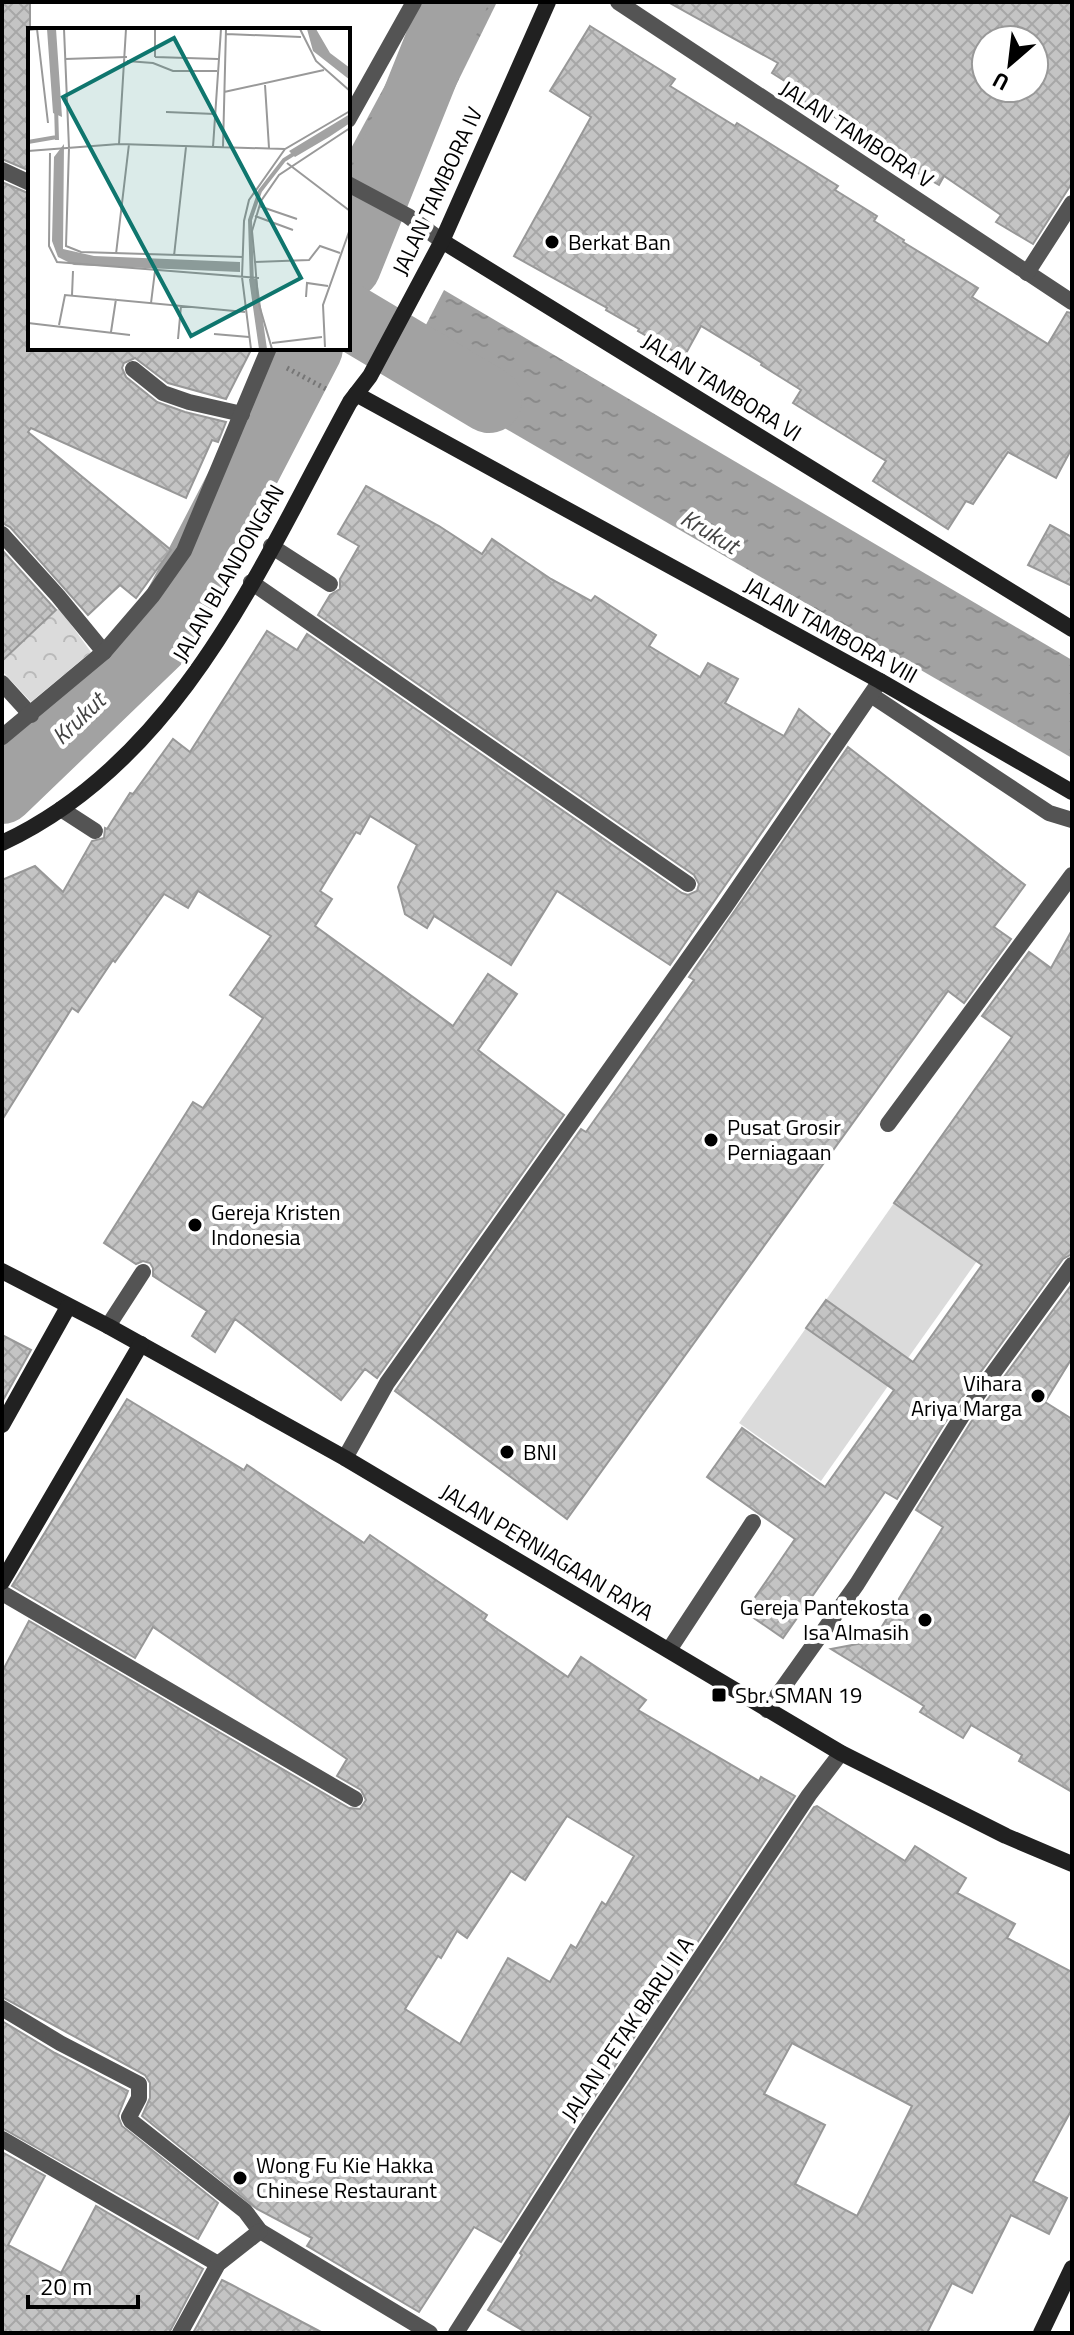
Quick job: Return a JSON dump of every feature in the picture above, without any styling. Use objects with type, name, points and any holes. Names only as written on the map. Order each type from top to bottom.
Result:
[{"type":"street","points":[[350,116],[414,2]]},
{"type":"street","name":"JALAN TAMBORA IV","points":[[356,394],[370,376],[442,241],[548,2]]},
{"type":"street","name":"JALAN TAMBORA V","points":[[618,2],[1072,302]]},
{"type":"street","points":[[2,170],[28,182]]},
{"type":"street","name":"JALAN TAMBORA VI","points":[[350,185],[408,216],[442,241],[1072,629]]},
{"type":"street","points":[[1027,273],[1072,203]]},
{"type":"street","points":[[2,737],[104,652],[153,595],[184,551],[268,350]]},
{"type":"street","points":[[133,369],[163,393],[242,414]]},
{"type":"street","name":"JALAN BLANDONGAN","points":[[2,843],[78,798],[142,742],[206,660],[356,394]]},
{"type":"street","name":"JALAN TAMBORA VIII","points":[[356,394],[875,688],[1072,792]]},
{"type":"street","points":[[2,534],[104,652]]},
{"type":"street","points":[[271,546],[330,584]]},
{"type":"street","points":[[251,582],[688,884]]},
{"type":"street","points":[[2,683],[31,715]]},
{"type":"street","points":[[345,1458],[387,1383],[725,907],[875,688],[1049,813],[1072,820]]},
{"type":"street","points":[[61,809],[95,831]]},
{"type":"street","points":[[888,1124],[1072,875]]},
{"type":"street","points":[[767,1710],[857,1584],[962,1416],[1072,1265]]},
{"type":"street","name":"JALAN PERNIAGAAN RAYA","points":[[2,1271],[108,1326],[345,1458],[841,1753],[1006,1836],[1072,1864]]},
{"type":"street","points":[[108,1326],[143,1272]]},
{"type":"street","points":[[2,1425],[68,1307]]},
{"type":"street","points":[[2,1582],[141,1344]]},
{"type":"street","points":[[669,1650],[753,1522]]},
{"type":"street","points":[[2,1593],[355,1799]]},
{"type":"street","name":"JALAN PETAK BARU II A","points":[[456,2333],[603,2103],[841,1753]]},
{"type":"street","points":[[2,2008],[60,2043],[139,2084],[139,2098],[129,2117],[131,2121],[245,2211],[260,2231],[430,2333]]},
{"type":"street","points":[[2,2139],[218,2264]]},
{"type":"street","points":[[180,2333],[218,2264],[260,2231]]},
{"type":"street","points":[[1041,2333],[1072,2268]]},
{"type":"path","points":[[278,363],[331,392]]},
{"type":"green space","points":[[59,608],[91,652],[31,702],[2,671],[2,661]]},
{"type":"green space","points":[[894,1203],[977,1261],[908,1358],[826,1300]]},
{"type":"green space","points":[[806,1328],[888,1386],[821,1481],[739,1423]]},
{"type":"water","points":[[430,2],[497,2],[400,199],[350,176],[350,150]]},
{"type":"water","points":[[444,290],[1072,660],[1072,758],[403,369]]},
{"type":"building","points":[[2,2],[30,2],[28,170],[2,159]]},
{"type":"building","points":[[668,2],[1072,2],[1072,183],[1033,244],[996,222],[1001,215],[944,176],[939,185],[904,165],[909,156],[798,98],[802,92],[772,73],[778,63]]},
{"type":"building","points":[[590,26],[675,79],[670,86],[735,126],[737,123],[838,186],[835,190],[877,216],[874,221],[978,288],[972,297],[1048,344],[1067,312],[1072,313],[1072,448],[1056,478],[1008,452],[973,504],[966,501],[948,529],[873,481],[886,461],[793,403],[801,390],[762,363],[701,326],[684,357],[638,331],[607,308],[514,256],[591,117],[550,91]]},
{"type":"building","points":[[2,182],[28,193],[28,350],[251,350],[226,399],[168,383],[135,358],[124,363],[122,368],[126,377],[157,402],[226,422],[218,442],[212,440],[186,498],[31,428],[28,432],[171,550],[136,598],[120,585],[88,615],[10,527],[2,523]]},
{"type":"building","points":[[366,486],[439,526],[482,554],[492,539],[551,579],[591,601],[595,596],[656,635],[649,646],[700,677],[708,663],[738,679],[725,703],[784,736],[799,709],[830,734],[670,965],[557,891],[511,965],[434,916],[427,928],[405,914],[398,887],[417,845],[370,816],[360,834],[356,832],[320,891],[332,899],[315,926],[453,1026],[488,974],[517,994],[478,1050],[564,1115],[377,1378],[365,1369],[341,1400],[235,1319],[215,1352],[192,1336],[207,1311],[153,1276],[150,1263],[143,1261],[136,1264],[104,1243],[193,1102],[203,1108],[263,1018],[230,995],[271,936],[198,891],[188,908],[164,894],[78,1012],[72,1008],[2,1120],[2,880],[35,866],[63,892],[92,841],[104,838],[105,828],[173,739],[190,752],[267,631],[297,650],[307,634],[682,893],[688,895],[697,891],[699,884],[694,875],[318,615],[330,595],[340,589],[340,579],[359,546],[338,534]]},
{"type":"building","points":[[1050,525],[1072,537],[1072,586],[1028,565]]},
{"type":"building","points":[[2,550],[56,610],[2,661]]},
{"type":"building","name":"Pusat Grosir Perniagaan","points":[[848,747],[1025,885],[994,927],[1011,939],[964,1003],[948,991],[567,1519],[395,1391],[581,1129],[586,1132],[694,980],[689,977]]},
{"type":"building","points":[[1072,930],[1072,1254],[1063,1259],[953,1410],[897,1499],[885,1492],[783,1638],[745,1612],[795,1539],[707,1477],[742,1428],[825,1487],[894,1390],[806,1328],[826,1300],[913,1362],[982,1265],[894,1203],[1012,1037],[982,1016],[1029,952],[1051,968]]},
{"type":"building","points":[[1072,1284],[1072,1358],[1045,1402],[1072,1419],[1072,1792],[1019,1761],[1022,1755],[971,1725],[963,1738],[920,1712],[924,1706],[831,1649],[873,1641],[943,1527],[916,1510],[971,1422]]},
{"type":"building","points":[[2,1335],[31,1350],[2,1402]]},
{"type":"building","points":[[127,1399],[244,1470],[247,1465],[364,1543],[370,1535],[487,1615],[484,1620],[568,1677],[581,1657],[646,1700],[638,1710],[759,1781],[761,1777],[795,1796],[501,2242],[474,2227],[419,2312],[307,2246],[312,2238],[257,2209],[142,2116],[150,2098],[150,2083],[145,2075],[2,1997],[2,1672],[29,1621],[349,1808],[360,1809],[366,1800],[361,1790],[337,1776],[347,1759],[153,1627],[135,1658],[12,1586]],"holes":[[[567,1816],[634,1856],[606,1905],[602,1902],[576,1948],[571,1945],[550,1982],[508,1958],[460,2044],[405,2009],[457,1931],[467,1938],[511,1871],[525,1880]]]},
{"type":"building","points":[[814,1807],[905,1861],[915,1846],[966,1878],[957,1893],[1015,1924],[1007,1938],[1072,1972],[1072,2109],[1033,2181],[1067,2198],[1049,2234],[1011,2215],[972,2293],[952,2283],[927,2333],[527,2333],[488,2310],[522,2255],[520,2253],[595,2135]],"holes":[[[792,2043],[912,2106],[857,2216],[795,2184],[825,2125],[764,2094]]]},
{"type":"building","points":[[2,2021],[128,2091],[118,2116],[122,2126],[218,2203],[198,2239],[2,2128]]},
{"type":"building","points":[[2,2152],[45,2176],[8,2245],[61,2273],[96,2206],[203,2269],[169,2333],[2,2333]]},
{"type":"building","points":[[222,2280],[232,2285],[323,2333],[193,2333]]},
{"type":"waterway","name":"Krukut","points":[[350,261],[454,2]]},
{"type":"waterway","name":"Krukut","points":[[350,317],[489,400]]},
{"type":"waterway","name":"Krukut","points":[[2,791],[158,641],[309,350]]},
{"type":"place","name":"Berkat Ban","points":[[552,242]]},
{"type":"place","name":"Pusat Grosir Perniagaan","points":[[711,1140]]},
{"type":"place","name":"Gereja Kristen Indonesia","points":[[195,1225]]},
{"type":"place","name":"Vihara Ariya Marga","points":[[1038,1396]]},
{"type":"place","name":"BNI","points":[[507,1452]]},
{"type":"place","name":"Gereja Pantekosta Isa Almasih","points":[[925,1620]]},
{"type":"place","name":"Sbr. SMAN 19","points":[[719,1695]]},
{"type":"place","name":"Wong Fu Kie Hakka Chinese Restaurant","points":[[240,2178]]}]
